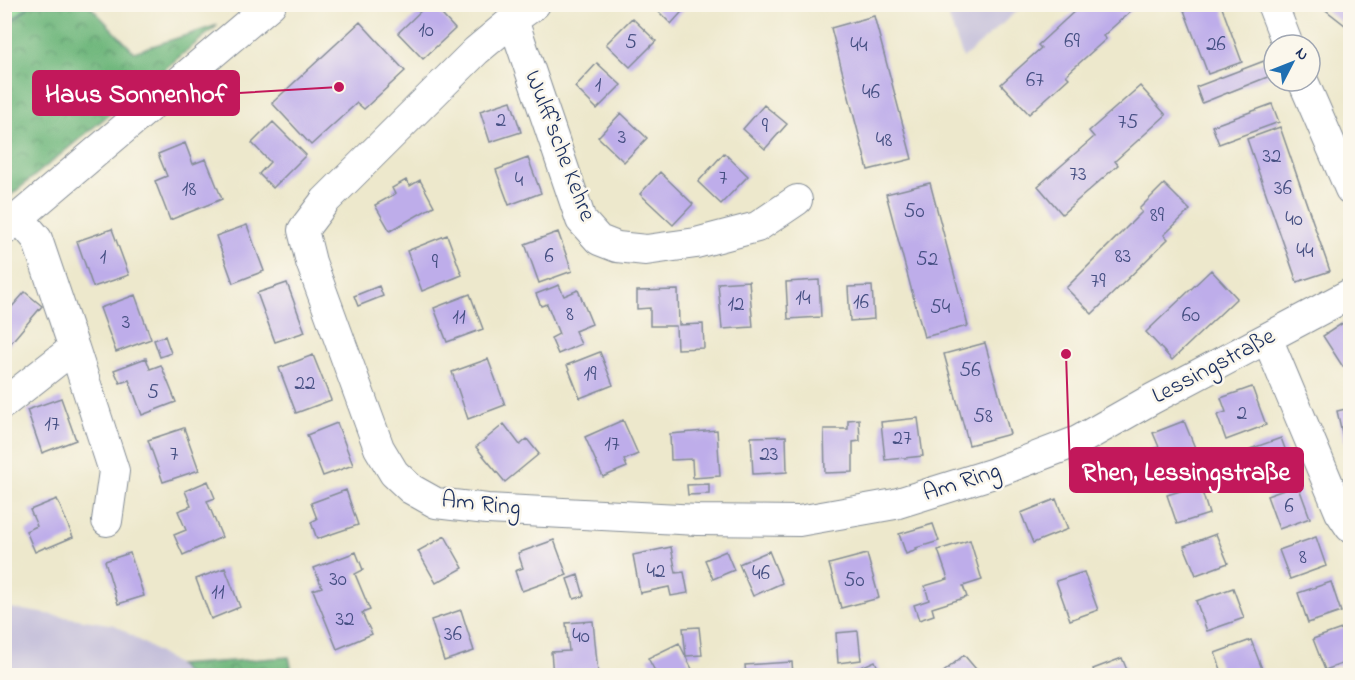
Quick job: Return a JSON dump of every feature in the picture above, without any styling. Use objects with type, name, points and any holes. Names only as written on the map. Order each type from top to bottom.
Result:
[{"type":"street","points":[[107,521],[114,471],[37,239],[11,224],[271,4]]},
{"type":"street","points":[[1272,4],[1283,33]]},
{"type":"street","name":"Wulff'sche Kehre","points":[[524,12],[581,220],[599,240],[617,247],[646,250],[696,243],[757,227],[796,200]]},
{"type":"street","name":"Am Ring","points":[[524,12],[476,51],[333,192],[303,230],[311,262],[379,448],[394,473],[411,489],[436,503],[487,509],[698,520],[799,521],[904,502],[994,473],[1078,441]]},
{"type":"street","points":[[1308,93],[1350,189]]},
{"type":"street","name":"Lessingstraße","points":[[1078,441],[1350,294]]},
{"type":"street","points":[[1267,338],[1340,513],[1350,527]]},
{"type":"street","points":[[4,403],[74,348]]},
{"type":"shaded area","points":[[944,4],[1024,4],[1024,5],[963,58]]},
{"type":"shaded area","points":[[4,607],[115,625],[178,665],[188,675],[5,675]]},
{"type":"green space","points":[[5,4],[29,4],[29,5],[5,26]]},
{"type":"green space","points":[[31,5],[89,5],[134,52],[218,25],[5,200],[5,28]]},
{"type":"green space","points":[[289,657],[293,675],[188,675],[178,665]]},
{"type":"building","points":[[428,4],[432,4],[455,29],[423,59],[398,33]]},
{"type":"building","points":[[464,4],[476,4],[470,11]]},
{"type":"building","points":[[655,4],[689,4],[671,24],[653,6]]},
{"type":"building","points":[[1084,4],[1128,4],[1132,10],[1103,36],[1106,39],[1066,75],[1069,78],[1029,114],[1001,84],[1041,48],[1038,45]]},
{"type":"building","points":[[1318,4],[1350,4],[1350,29]]},
{"type":"building","points":[[1182,5],[1221,5],[1242,62],[1208,74]]},
{"type":"building","points":[[874,16],[912,159],[868,170],[831,28]]},
{"type":"building","points":[[632,18],[656,41],[630,67],[606,44]]},
{"type":"building","points":[[360,22],[405,71],[364,109],[357,103],[311,145],[272,103]]},
{"type":"building","points":[[1262,62],[1262,79],[1202,103],[1196,87]]},
{"type":"building","points":[[597,63],[621,85],[597,109],[575,87]]},
{"type":"building","points":[[1140,86],[1166,115],[1115,161],[1118,165],[1062,214],[1038,186],[1094,137],[1089,131]]},
{"type":"building","points":[[511,101],[521,132],[490,142],[480,111]]},
{"type":"building","points":[[1272,104],[1279,122],[1219,144],[1212,126]]},
{"type":"building","points":[[764,105],[787,124],[765,149],[743,129]]},
{"type":"building","points":[[621,113],[647,138],[624,162],[598,137]]},
{"type":"building","points":[[273,122],[306,155],[273,188],[259,174],[270,162],[252,143]]},
{"type":"building","points":[[1280,127],[1330,271],[1297,282],[1247,139]]},
{"type":"building","points":[[185,143],[193,164],[206,159],[222,199],[170,220],[155,181],[167,176],[158,154]]},
{"type":"building","points":[[724,153],[748,176],[721,204],[698,182]]},
{"type":"building","points":[[528,158],[541,193],[509,205],[496,170]]},
{"type":"building","points":[[660,172],[693,204],[673,225],[640,194]]},
{"type":"building","points":[[406,180],[410,186],[420,180],[434,206],[390,231],[375,205],[395,194],[392,188]]},
{"type":"building","points":[[930,183],[968,326],[924,337],[886,194]]},
{"type":"building","points":[[1164,184],[1190,210],[1164,235],[1168,239],[1092,314],[1066,288],[1142,212],[1139,209]]},
{"type":"building","points":[[247,225],[264,271],[233,283],[216,236]]},
{"type":"building","points":[[112,229],[129,275],[93,287],[77,241]]},
{"type":"building","points":[[558,232],[572,271],[539,283],[525,244]]},
{"type":"building","points":[[447,235],[462,275],[422,291],[407,251]]},
{"type":"building","points":[[1211,270],[1237,298],[1172,360],[1146,332]]},
{"type":"building","points":[[819,280],[821,317],[788,319],[786,282]]},
{"type":"building","points":[[749,281],[753,327],[722,329],[718,283]]},
{"type":"building","points":[[287,283],[305,332],[275,342],[257,293]]},
{"type":"building","points":[[559,285],[564,296],[578,290],[592,324],[575,331],[581,344],[558,354],[551,338],[559,334],[547,304],[541,306],[536,294]]},
{"type":"building","points":[[379,286],[383,296],[358,306],[354,296]]},
{"type":"building","points":[[872,286],[874,319],[850,321],[848,287]]},
{"type":"building","points":[[678,290],[679,325],[703,324],[704,348],[677,349],[676,326],[650,326],[650,308],[637,309],[637,291]]},
{"type":"building","points":[[25,292],[42,306],[4,351],[4,304],[10,309]]},
{"type":"building","points":[[470,294],[483,329],[447,342],[434,308]]},
{"type":"building","points":[[135,295],[151,339],[116,352],[100,308]]},
{"type":"building","points":[[1349,319],[1350,363],[1343,367],[1323,336]]},
{"type":"building","points":[[165,336],[171,353],[160,357],[154,340]]},
{"type":"building","points":[[985,343],[1010,434],[969,445],[944,354]]},
{"type":"building","points":[[600,352],[613,385],[580,398],[567,365]]},
{"type":"building","points":[[313,355],[331,400],[296,413],[279,368]]},
{"type":"building","points":[[146,358],[150,369],[161,365],[176,402],[142,415],[129,380],[120,383],[114,370]]},
{"type":"building","points":[[488,359],[505,405],[468,419],[452,372]]},
{"type":"building","points":[[1252,387],[1266,425],[1226,440],[1217,415],[1226,412],[1221,398]]},
{"type":"building","points":[[61,398],[76,440],[42,453],[27,410]]},
{"type":"building","points":[[1350,408],[1350,439],[1344,441],[1337,411]]},
{"type":"building","points":[[918,418],[923,456],[885,460],[881,422]]},
{"type":"building","points":[[859,419],[860,441],[853,442],[853,472],[825,473],[824,429],[848,429],[848,420]]},
{"type":"building","points":[[623,420],[638,454],[624,460],[627,467],[603,477],[585,437]]},
{"type":"building","points":[[1184,421],[1200,460],[1158,477],[1148,451],[1159,447],[1153,433]]},
{"type":"building","points":[[337,423],[353,465],[323,476],[307,435]]},
{"type":"building","points":[[504,424],[520,445],[527,439],[539,454],[505,482],[476,447]]},
{"type":"building","points":[[184,428],[199,470],[163,482],[148,440]]},
{"type":"building","points":[[717,430],[720,476],[693,478],[692,459],[671,460],[670,434]]},
{"type":"building","points":[[786,436],[787,472],[753,474],[751,437]]},
{"type":"building","points":[[1281,438],[1293,470],[1262,481],[1250,449]]},
{"type":"building","points":[[208,481],[215,498],[207,501],[222,537],[183,555],[174,535],[186,530],[178,511],[191,506],[185,491]]},
{"type":"building","points":[[709,484],[709,494],[688,495],[687,485]]},
{"type":"building","points":[[1200,485],[1209,514],[1177,524],[1167,495]]},
{"type":"building","points":[[1298,485],[1310,518],[1279,529],[1267,496]]},
{"type":"building","points":[[346,490],[358,525],[317,539],[311,522],[317,519],[311,503]]},
{"type":"building","points":[[57,499],[73,537],[35,552],[26,531],[37,526],[30,510]]},
{"type":"building","points":[[1056,499],[1068,529],[1033,543],[1021,513]]},
{"type":"building","points":[[933,524],[939,541],[916,548],[917,550],[906,554],[899,534]]},
{"type":"building","points":[[1216,534],[1228,563],[1196,575],[1184,546]]},
{"type":"building","points":[[445,536],[463,568],[436,583],[418,551]]},
{"type":"building","points":[[1316,537],[1326,566],[1290,579],[1279,550]]},
{"type":"building","points":[[554,540],[567,575],[522,591],[515,571],[523,568],[518,553]]},
{"type":"building","points":[[970,540],[982,580],[963,586],[967,597],[932,608],[934,615],[919,620],[914,605],[929,600],[925,586],[948,579],[938,550]]},
{"type":"building","points":[[671,547],[676,573],[684,572],[688,593],[671,596],[669,587],[640,593],[633,555]]},
{"type":"building","points":[[726,551],[734,570],[713,579],[705,560]]},
{"type":"building","points":[[769,551],[782,583],[753,596],[739,564]]},
{"type":"building","points":[[356,552],[363,570],[355,574],[370,610],[362,613],[372,634],[337,649],[313,590],[322,587],[314,568]]},
{"type":"building","points":[[130,553],[144,596],[118,604],[105,561]]},
{"type":"building","points":[[867,554],[879,598],[841,608],[829,564]]},
{"type":"building","points":[[225,568],[240,607],[211,619],[196,579]]},
{"type":"building","points":[[1084,572],[1098,610],[1070,620],[1056,581]]},
{"type":"building","points":[[578,575],[584,596],[574,599],[567,579]]},
{"type":"building","points":[[1331,582],[1341,612],[1308,623],[1298,593]]},
{"type":"building","points":[[1233,588],[1244,618],[1207,631],[1196,601]]},
{"type":"building","points":[[461,610],[474,651],[444,661],[431,620]]},
{"type":"building","points":[[593,621],[598,673],[553,675],[551,652],[569,651],[566,623]]},
{"type":"building","points":[[699,627],[702,655],[686,656],[683,628]]},
{"type":"building","points":[[1347,627],[1350,636],[1350,661],[1325,670],[1313,639]]},
{"type":"building","points":[[858,631],[861,660],[838,663],[836,633]]},
{"type":"building","points":[[1251,640],[1262,669],[1244,675],[1223,675],[1215,653]]},
{"type":"building","points":[[679,643],[695,675],[645,675],[655,671],[648,658]]},
{"type":"building","points":[[964,655],[981,675],[940,675]]},
{"type":"building","points":[[1122,658],[1129,675],[1095,675],[1093,669]]},
{"type":"building","points":[[875,661],[881,675],[843,675]]},
{"type":"building","points":[[792,662],[793,675],[746,675],[745,665]]},
{"type":"place","name":"Haus Sonnenhof","points":[[339,87]]},
{"type":"place","name":"Rhen, Lessingstraße","points":[[1066,354]]}]
